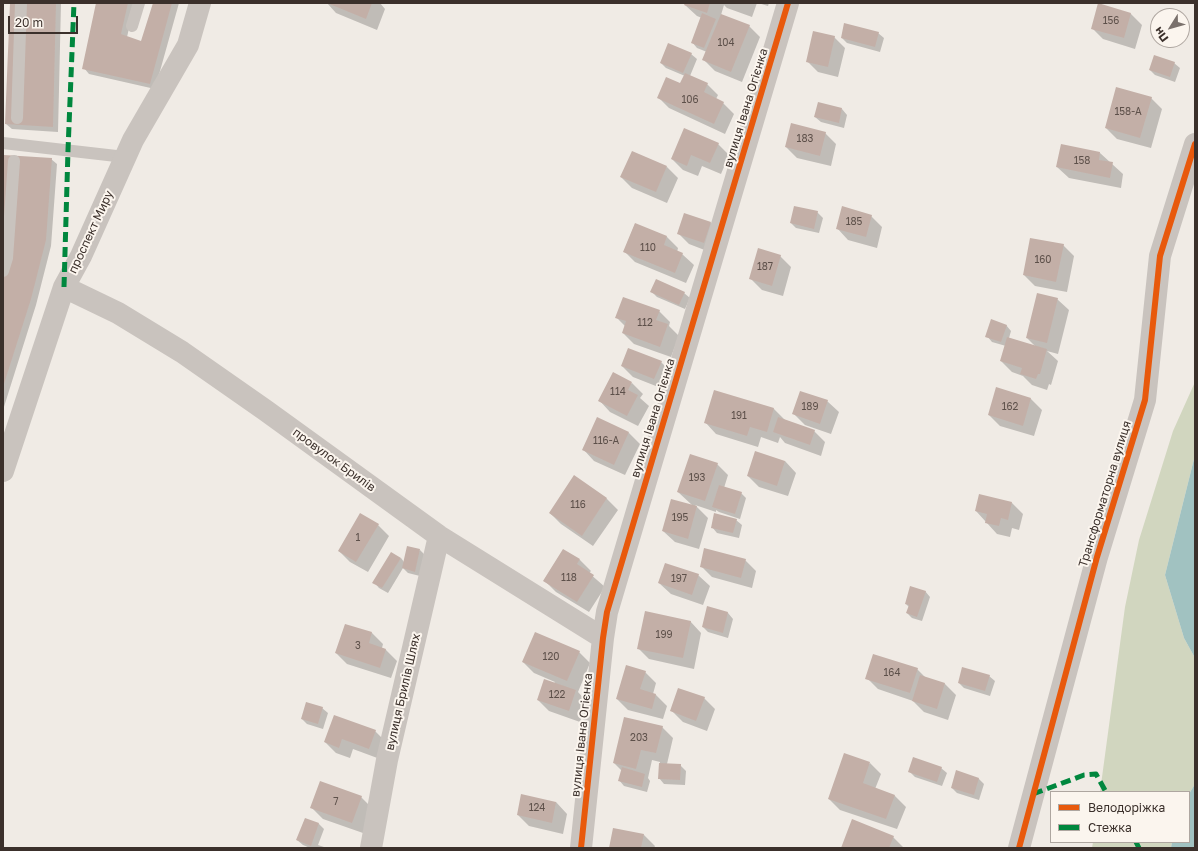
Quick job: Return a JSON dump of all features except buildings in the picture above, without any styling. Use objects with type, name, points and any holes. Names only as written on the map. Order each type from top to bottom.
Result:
[{"type":"street","name":"проспект Миру","points":[[3,471],[64,287],[81,256],[133,140],[188,45],[200,3]]},
{"type":"street","name":"вулиця Івана Огієнка","points":[[581,848],[603,638],[609,604],[788,3]]},
{"type":"street","name":"Трансформаторна вулиця","points":[[1019,848],[1097,557],[1145,400],[1160,256],[1195,144]]},
{"type":"street","name":"провулок Брилів","points":[[64,287],[118,313],[182,352],[439,536],[603,638]]},
{"type":"street","name":"вулиця Брилів Шлях","points":[[370,848],[387,760],[439,536]]},
{"type":"lane","points":[[17,118],[21,3]]},
{"type":"lane","points":[[132,26],[139,3]]},
{"type":"lane","points":[[3,143],[125,157]]},
{"type":"lane","points":[[3,271],[7,258],[14,161]]},
{"type":"green space","points":[[1195,382],[1195,455],[1165,575],[1184,638],[1195,658],[1195,784],[1190,792],[1190,791],[1100,791],[1125,607],[1139,540],[1173,431]]},
{"type":"green space","points":[[1093,843],[1172,843],[1171,848],[1092,848]]},
{"type":"water","points":[[1195,455],[1195,658],[1184,638],[1165,575]]},
{"type":"water","points":[[1195,784],[1195,848],[1171,848],[1172,843],[1190,843],[1190,792]]},
{"type":"marked path","points":[[64,287],[74,3]]},
{"type":"marked path","points":[[1033,794],[1084,775],[1096,774],[1105,791]]},
{"type":"marked path","points":[[1136,843],[1139,848]]},
{"type":"cycle path","points":[[581,848],[607,612],[788,3]]},
{"type":"cycle path","points":[[1019,848],[1097,557],[1145,400],[1160,256],[1195,144]]}]
